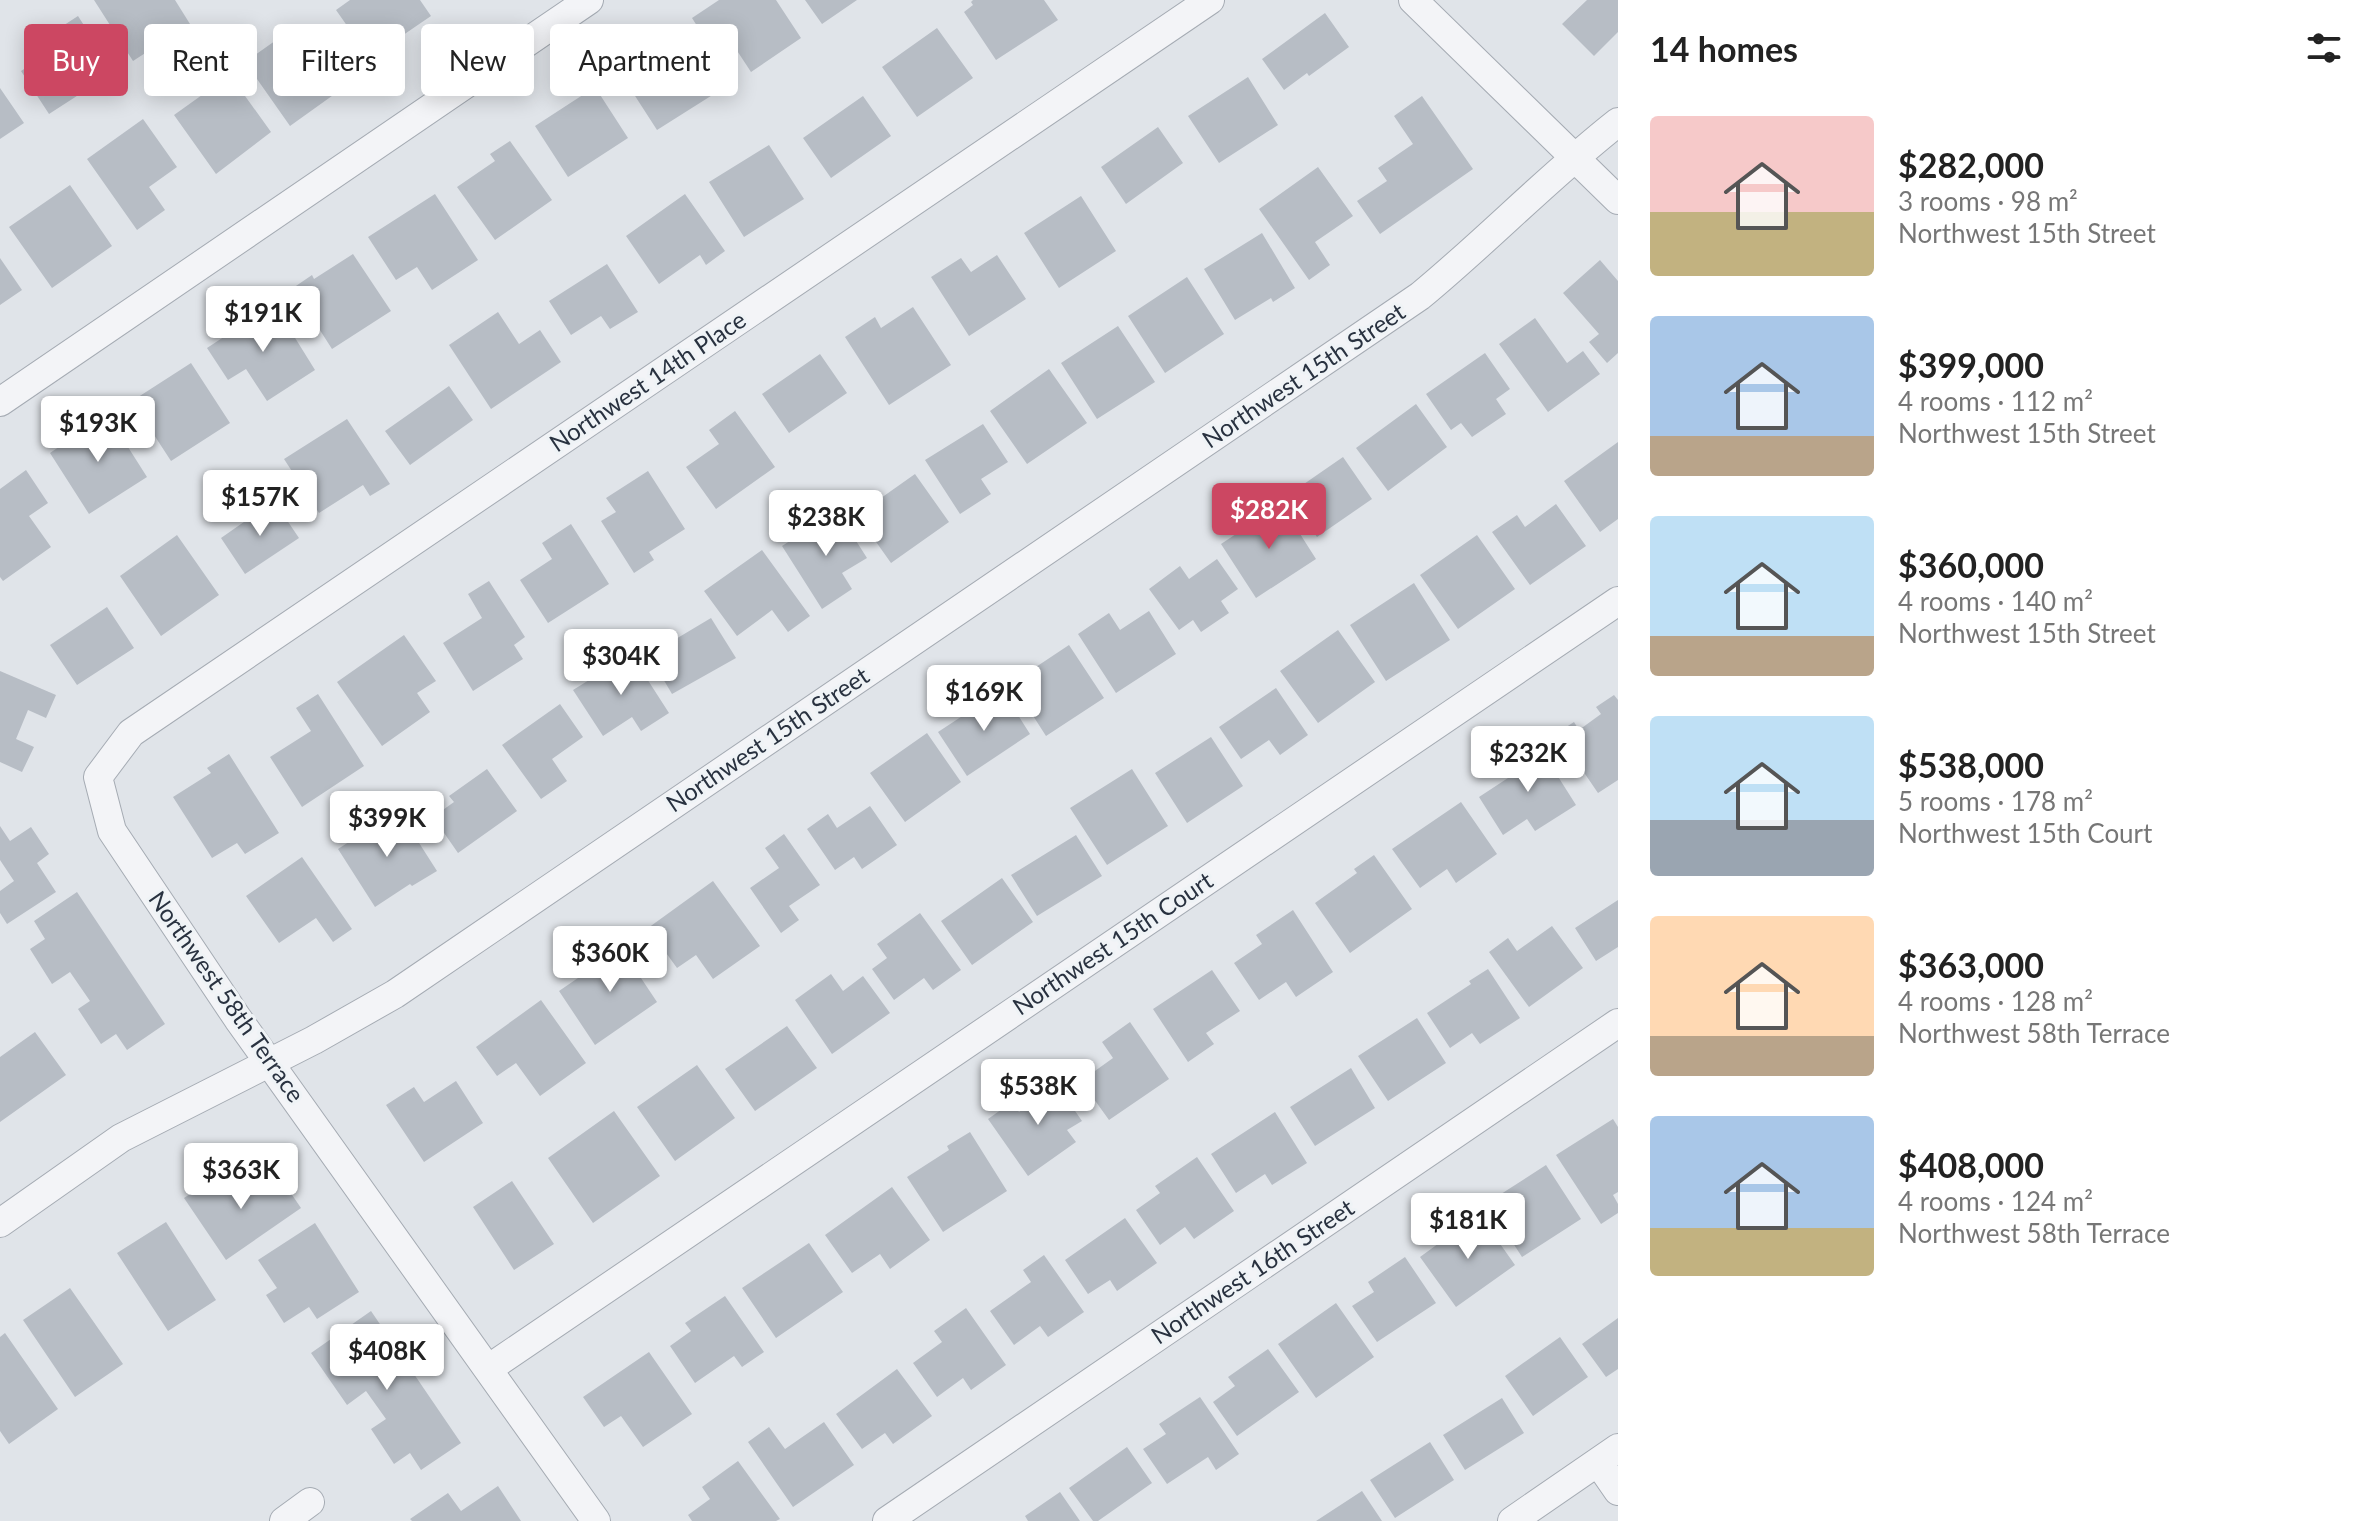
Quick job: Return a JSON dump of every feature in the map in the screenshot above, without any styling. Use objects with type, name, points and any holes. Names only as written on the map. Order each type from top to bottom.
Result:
[{"type":"street","points":[[0,402],[589,0]]},
{"type":"street","name":"Northwest 14th Place","points":[[98,777],[131,733],[1210,0]]},
{"type":"street","points":[[1413,0],[1618,200]]},
{"type":"street","name":"Northwest 15th Street","points":[[0,1223],[121,1138],[314,1040],[395,994],[1420,296],[1475,251],[1572,157],[1618,122]]},
{"type":"street","name":"Northwest 15th Court","points":[[488,1369],[1618,601]]},
{"type":"street","name":"Northwest 58th Terrace","points":[[98,777],[112,831],[270,1061],[596,1521]]},
{"type":"street","name":"Northwest 16th Street","points":[[887,1521],[1618,1023]]},
{"type":"street","points":[[1512,1521],[1608,1455],[1618,1491]]},
{"type":"street","points":[[284,1521],[310,1502]]},
{"type":"building","points":[[94,0],[175,0],[190,24],[144,24],[144,54],[133,61],[128,53],[128,24],[109,24]]},
{"type":"building","points":[[350,0],[420,0],[431,16],[405,34],[405,24],[346,24],[336,10]]},
{"type":"building","points":[[719,0],[776,0],[801,38],[751,72],[738,52],[738,24],[696,24],[692,18]]},
{"type":"building","points":[[805,0],[857,0],[822,24]]},
{"type":"building","points":[[973,0],[1044,0],[1058,20],[996,60],[964,12],[973,5]]},
{"type":"building","points":[[1587,0],[1618,0],[1618,32],[1594,56],[1562,24]]},
{"type":"building","points":[[1325,13],[1349,47],[1284,90],[1262,59]]},
{"type":"building","points":[[78,16],[83,24],[66,24]]},
{"type":"building","points":[[937,28],[973,78],[917,117],[882,67]]},
{"type":"building","points":[[273,42],[273,96],[332,96],[290,126],[257,79],[257,54]]},
{"type":"building","points":[[1248,77],[1278,125],[1219,163],[1188,116]]},
{"type":"building","points":[[0,88],[24,123],[0,139]]},
{"type":"building","points":[[37,96],[77,96],[49,114]]},
{"type":"building","points":[[201,96],[245,96],[271,132],[216,174],[174,115]]},
{"type":"building","points":[[581,96],[601,96],[628,138],[568,177],[535,126]]},
{"type":"building","points":[[635,96],[711,96],[657,130]]},
{"type":"building","points":[[863,96],[891,136],[831,178],[803,138]]},
{"type":"building","points":[[1422,96],[1473,169],[1380,234],[1357,201],[1387,181],[1378,168],[1413,144],[1394,116]]},
{"type":"building","points":[[143,119],[177,167],[149,187],[165,210],[137,230],[87,159]]},
{"type":"building","points":[[1158,127],[1183,163],[1126,204],[1101,167]]},
{"type":"building","points":[[510,141],[552,200],[495,240],[457,187],[495,161],[490,154]]},
{"type":"building","points":[[769,145],[804,199],[744,237],[709,182]]},
{"type":"building","points":[[1318,167],[1353,216],[1315,242],[1330,265],[1309,280],[1259,209]]},
{"type":"building","points":[[70,185],[112,246],[52,288],[9,227]]},
{"type":"building","points":[[435,194],[478,260],[432,290],[417,267],[396,280],[368,237]]},
{"type":"building","points":[[685,194],[725,251],[706,265],[700,255],[659,284],[626,236]]},
{"type":"building","points":[[1081,196],[1116,251],[1059,288],[1024,233]]},
{"type":"building","points":[[1262,233],[1295,288],[1273,302],[1271,298],[1235,320],[1204,269]]},
{"type":"building","points":[[353,254],[391,311],[332,349],[293,288],[312,275],[314,279]]},
{"type":"building","points":[[997,255],[1026,299],[969,336],[931,277],[961,258],[971,272]]},
{"type":"building","points":[[0,258],[22,290],[0,305]]},
{"type":"building","points":[[1600,260],[1618,281],[1618,353],[1607,363],[1589,342],[1599,334],[1563,293]]},
{"type":"building","points":[[607,264],[638,312],[610,329],[601,316],[571,335],[549,301]]},
{"type":"building","points":[[1187,277],[1224,334],[1165,373],[1128,316]]},
{"type":"building","points":[[274,304],[315,370],[267,401],[246,369],[228,380],[207,348]]},
{"type":"building","points":[[913,307],[951,365],[889,405],[845,337],[875,317],[881,328]]},
{"type":"building","points":[[498,312],[519,344],[540,330],[561,362],[491,409],[449,345]]},
{"type":"building","points":[[1535,318],[1567,363],[1583,351],[1600,374],[1548,412],[1499,344]]},
{"type":"building","points":[[1118,326],[1155,382],[1097,419],[1061,363]]},
{"type":"building","points":[[1485,353],[1510,389],[1496,399],[1506,414],[1472,437],[1461,423],[1451,430],[1426,394]]},
{"type":"building","points":[[820,354],[847,393],[789,433],[762,394]]},
{"type":"building","points":[[191,363],[230,423],[171,461],[132,401]]},
{"type":"building","points":[[1049,369],[1087,423],[1027,464],[990,411]]},
{"type":"building","points":[[449,386],[473,420],[410,465],[385,431]]},
{"type":"building","points":[[1416,404],[1447,447],[1388,491],[1356,448]]},
{"type":"building","points":[[735,411],[775,467],[716,509],[686,467],[719,444],[709,430]]},
{"type":"building","points":[[107,414],[147,477],[89,514],[50,453]]},
{"type":"building","points":[[347,419],[390,484],[370,496],[363,485],[319,513],[284,459]]},
{"type":"building","points":[[983,424],[1008,462],[981,479],[991,494],[960,514],[925,460]]},
{"type":"building","points":[[1618,442],[1618,519],[1600,532],[1564,481]]},
{"type":"building","points":[[1343,457],[1372,499],[1317,537],[1288,495]]},
{"type":"building","points":[[26,470],[48,503],[29,516],[51,547],[3,581],[0,577],[0,489]]},
{"type":"building","points":[[648,471],[685,529],[649,552],[654,560],[634,573],[601,521],[616,512],[606,498]]},
{"type":"building","points":[[915,474],[949,522],[891,563],[857,515]]},
{"type":"building","points":[[274,501],[299,538],[245,574],[221,538]]},
{"type":"building","points":[[1281,504],[1316,559],[1256,598],[1221,544]]},
{"type":"building","points":[[1556,504],[1586,546],[1530,585],[1492,532],[1517,515],[1525,527]]},
{"type":"building","points":[[837,511],[867,558],[842,573],[852,589],[822,609],[782,546]]},
{"type":"building","points":[[571,524],[609,584],[548,623],[520,580],[552,559],[542,543]]},
{"type":"building","points":[[177,535],[219,595],[161,636],[120,576]]},
{"type":"building","points":[[1477,535],[1515,589],[1458,629],[1420,575]]},
{"type":"building","points":[[762,550],[810,616],[788,632],[772,610],[737,636],[704,591]]},
{"type":"building","points":[[1217,559],[1238,589],[1221,601],[1229,613],[1201,632],[1193,620],[1179,630],[1149,589],[1180,566],[1189,579]]},
{"type":"building","points":[[489,581],[525,637],[514,645],[523,659],[473,691],[443,643],[482,618],[468,594]]},
{"type":"building","points":[[1414,583],[1450,640],[1386,681],[1350,625]]},
{"type":"building","points":[[107,607],[134,648],[77,685],[50,645]]},
{"type":"building","points":[[1149,611],[1176,654],[1116,693],[1078,634],[1109,613],[1120,630]]},
{"type":"building","points":[[711,618],[736,658],[672,694],[649,655]]},
{"type":"building","points":[[1338,630],[1375,682],[1318,723],[1280,671]]},
{"type":"building","points":[[404,635],[436,681],[417,693],[430,712],[382,746],[337,682]]},
{"type":"building","points":[[1069,645],[1104,698],[1046,736],[1012,683]]},
{"type":"building","points":[[631,654],[669,713],[641,731],[632,717],[603,736],[573,690]]},
{"type":"building","points":[[0,671],[56,695],[46,718],[28,710],[16,739],[34,747],[22,772],[0,762]]},
{"type":"building","points":[[1276,688],[1308,735],[1280,755],[1269,740],[1241,759],[1219,727]]},
{"type":"building","points":[[1002,690],[1030,734],[967,776],[938,732]]},
{"type":"building","points":[[318,694],[364,766],[302,807],[270,757],[311,731],[296,708]]},
{"type":"building","points":[[1614,695],[1618,700],[1618,780],[1598,793],[1557,733],[1574,722],[1579,730],[1601,714],[1596,707]]},
{"type":"building","points":[[560,704],[583,737],[552,759],[567,781],[541,799],[502,745]]},
{"type":"building","points":[[927,733],[961,782],[905,822],[870,773]]},
{"type":"building","points":[[1211,737],[1243,786],[1187,823],[1155,773]]},
{"type":"building","points":[[1538,745],[1576,805],[1535,831],[1527,819],[1503,835],[1479,797],[1508,778],[1501,768]]},
{"type":"building","points":[[229,754],[279,833],[245,854],[237,843],[212,858],[173,797],[211,773],[207,768]]},
{"type":"building","points":[[487,769],[517,811],[458,853],[433,817],[454,802],[449,796]]},
{"type":"building","points":[[1132,769],[1168,826],[1107,865],[1070,808]]},
{"type":"building","points":[[1461,802],[1497,854],[1456,883],[1447,869],[1420,888],[1392,849]]},
{"type":"building","points":[[870,806],[897,845],[862,869],[854,857],[835,870],[807,829],[828,814],[837,828]]},
{"type":"building","points":[[398,810],[437,871],[375,907],[338,849]]},
{"type":"building","points":[[0,826],[10,841],[31,827],[49,854],[37,863],[56,892],[7,924],[0,913],[0,891],[14,881],[0,860]]},
{"type":"building","points":[[784,834],[820,885],[789,906],[799,920],[781,933],[750,888],[779,868],[765,848]]},
{"type":"building","points":[[1076,835],[1102,876],[1037,916],[1011,875]]},
{"type":"building","points":[[1374,855],[1412,909],[1350,953],[1315,903],[1357,873],[1354,869]]},
{"type":"building","points":[[302,857],[352,929],[333,942],[316,918],[279,943],[246,896]]},
{"type":"building","points":[[1002,878],[1033,922],[972,965],[941,921]]},
{"type":"building","points":[[713,881],[760,946],[713,979],[696,955],[677,968],[648,928]]},
{"type":"building","points":[[77,892],[165,1024],[127,1050],[116,1034],[101,1044],[78,1009],[90,1001],[70,972],[52,984],[30,949],[45,939],[34,921]]},
{"type":"building","points":[[1618,900],[1618,947],[1596,961],[1575,928]]},
{"type":"building","points":[[1293,910],[1333,972],[1296,997],[1286,982],[1259,1000],[1234,963],[1262,944],[1256,935]]},
{"type":"building","points":[[920,913],[961,970],[933,990],[924,978],[894,1000],[872,969],[887,958],[877,944]]},
{"type":"building","points":[[1552,926],[1583,968],[1529,1007],[1489,952],[1508,938],[1517,951]]},
{"type":"building","points":[[632,941],[650,967],[639,975],[657,1002],[595,1045],[559,991]]},
{"type":"building","points":[[1488,969],[1520,1018],[1480,1044],[1472,1033],[1450,1048],[1427,1013]]},
{"type":"building","points":[[1212,970],[1240,1011],[1206,1033],[1214,1044],[1188,1062],[1153,1009]]},
{"type":"building","points":[[831,974],[843,991],[863,976],[890,1013],[832,1054],[795,1000]]},
{"type":"building","points":[[541,1000],[586,1063],[540,1096],[516,1063],[497,1076],[476,1047]]},
{"type":"building","points":[[1417,1018],[1446,1063],[1388,1101],[1358,1056]]},
{"type":"building","points":[[1130,1022],[1169,1079],[1109,1120],[1081,1081],[1113,1058],[1102,1042]]},
{"type":"building","points":[[787,1026],[817,1068],[755,1111],[725,1069]]},
{"type":"building","points":[[35,1032],[66,1075],[0,1122],[0,1057]]},
{"type":"building","points":[[697,1065],[735,1118],[675,1161],[637,1107]]},
{"type":"building","points":[[1351,1068],[1375,1108],[1315,1146],[1290,1107]]},
{"type":"building","points":[[1051,1076],[1082,1121],[1067,1130],[1076,1142],[1028,1176],[988,1119],[1012,1102],[1019,1112],[1038,1098],[1032,1090]]},
{"type":"building","points":[[456,1081],[483,1123],[424,1162],[386,1105],[414,1087],[424,1102]]},
{"type":"building","points":[[614,1111],[660,1176],[593,1223],[548,1158]]},
{"type":"building","points":[[1275,1112],[1307,1163],[1272,1185],[1265,1174],[1236,1193],[1211,1154]]},
{"type":"building","points":[[1613,1119],[1618,1127],[1618,1192],[1613,1195],[1618,1204],[1618,1213],[1601,1224],[1556,1155]]},
{"type":"building","points":[[970,1132],[1007,1191],[943,1232],[907,1177],[949,1150],[947,1146]]},
{"type":"building","points":[[1197,1157],[1234,1211],[1194,1239],[1185,1227],[1160,1245],[1136,1210],[1160,1193],[1155,1186]]},
{"type":"building","points":[[1546,1165],[1581,1219],[1522,1257],[1487,1203]]},
{"type":"building","points":[[275,1170],[301,1208],[226,1260],[184,1198],[222,1173],[238,1196]]},
{"type":"building","points":[[512,1181],[554,1244],[514,1270],[473,1207]]},
{"type":"building","points":[[892,1187],[930,1240],[890,1269],[880,1254],[852,1273],[825,1235]]},
{"type":"building","points":[[1479,1214],[1515,1265],[1456,1307],[1420,1257]]},
{"type":"building","points":[[1125,1218],[1157,1263],[1117,1291],[1110,1280],[1088,1294],[1065,1260]]},
{"type":"building","points":[[166,1222],[216,1300],[168,1331],[117,1253]]},
{"type":"building","points":[[315,1223],[359,1292],[317,1319],[309,1307],[284,1323],[266,1295],[277,1288],[258,1260]]},
{"type":"building","points":[[809,1243],[843,1292],[776,1338],[742,1288]]},
{"type":"building","points":[[1044,1255],[1084,1312],[1048,1337],[1040,1326],[1014,1345],[990,1311],[1031,1282],[1023,1270]]},
{"type":"building","points":[[1405,1257],[1436,1303],[1377,1342],[1352,1306],[1374,1292],[1368,1282]]},
{"type":"building","points":[[70,1288],[123,1364],[75,1397],[23,1320]]},
{"type":"building","points":[[725,1296],[764,1352],[742,1367],[734,1356],[695,1383],[670,1346],[691,1331],[685,1323]]},
{"type":"building","points":[[1336,1303],[1374,1357],[1316,1398],[1278,1344]]},
{"type":"building","points":[[966,1308],[1006,1365],[971,1390],[963,1378],[937,1397],[913,1363],[942,1342],[934,1331]]},
{"type":"building","points":[[371,1311],[461,1443],[421,1470],[410,1453],[394,1464],[371,1429],[386,1419],[366,1391],[347,1405],[311,1353]]},
{"type":"building","points":[[1618,1318],[1618,1369],[1606,1377],[1582,1344]]},
{"type":"building","points":[[5,1333],[58,1409],[9,1444],[0,1431],[0,1337]]},
{"type":"building","points":[[1560,1337],[1588,1377],[1533,1416],[1505,1376]]},
{"type":"building","points":[[1268,1349],[1299,1392],[1237,1436],[1213,1402],[1235,1386],[1228,1377]]},
{"type":"building","points":[[649,1352],[692,1414],[643,1447],[621,1416],[604,1427],[583,1397]]},
{"type":"building","points":[[897,1369],[932,1416],[893,1444],[885,1433],[862,1449],[836,1414]]},
{"type":"building","points":[[1200,1397],[1239,1454],[1216,1470],[1208,1457],[1167,1484],[1143,1449],[1166,1434],[1159,1424]]},
{"type":"building","points":[[1502,1398],[1524,1433],[1465,1470],[1443,1435]]},
{"type":"building","points":[[824,1422],[854,1465],[793,1507],[748,1442],[769,1427],[785,1449]]},
{"type":"building","points":[[1430,1442],[1454,1480],[1395,1518],[1370,1480]]},
{"type":"building","points":[[1127,1447],[1152,1483],[1098,1521],[1093,1521],[1069,1488]]},
{"type":"building","points":[[738,1461],[780,1519],[692,1521],[688,1515],[710,1499],[702,1487]]},
{"type":"building","points":[[498,1486],[521,1521],[410,1519],[448,1493],[461,1511]]},
{"type":"building","points":[[1362,1491],[1382,1521],[1316,1521]]},
{"type":"building","points":[[1060,1492],[1080,1521],[1028,1521],[1025,1516]]}]
